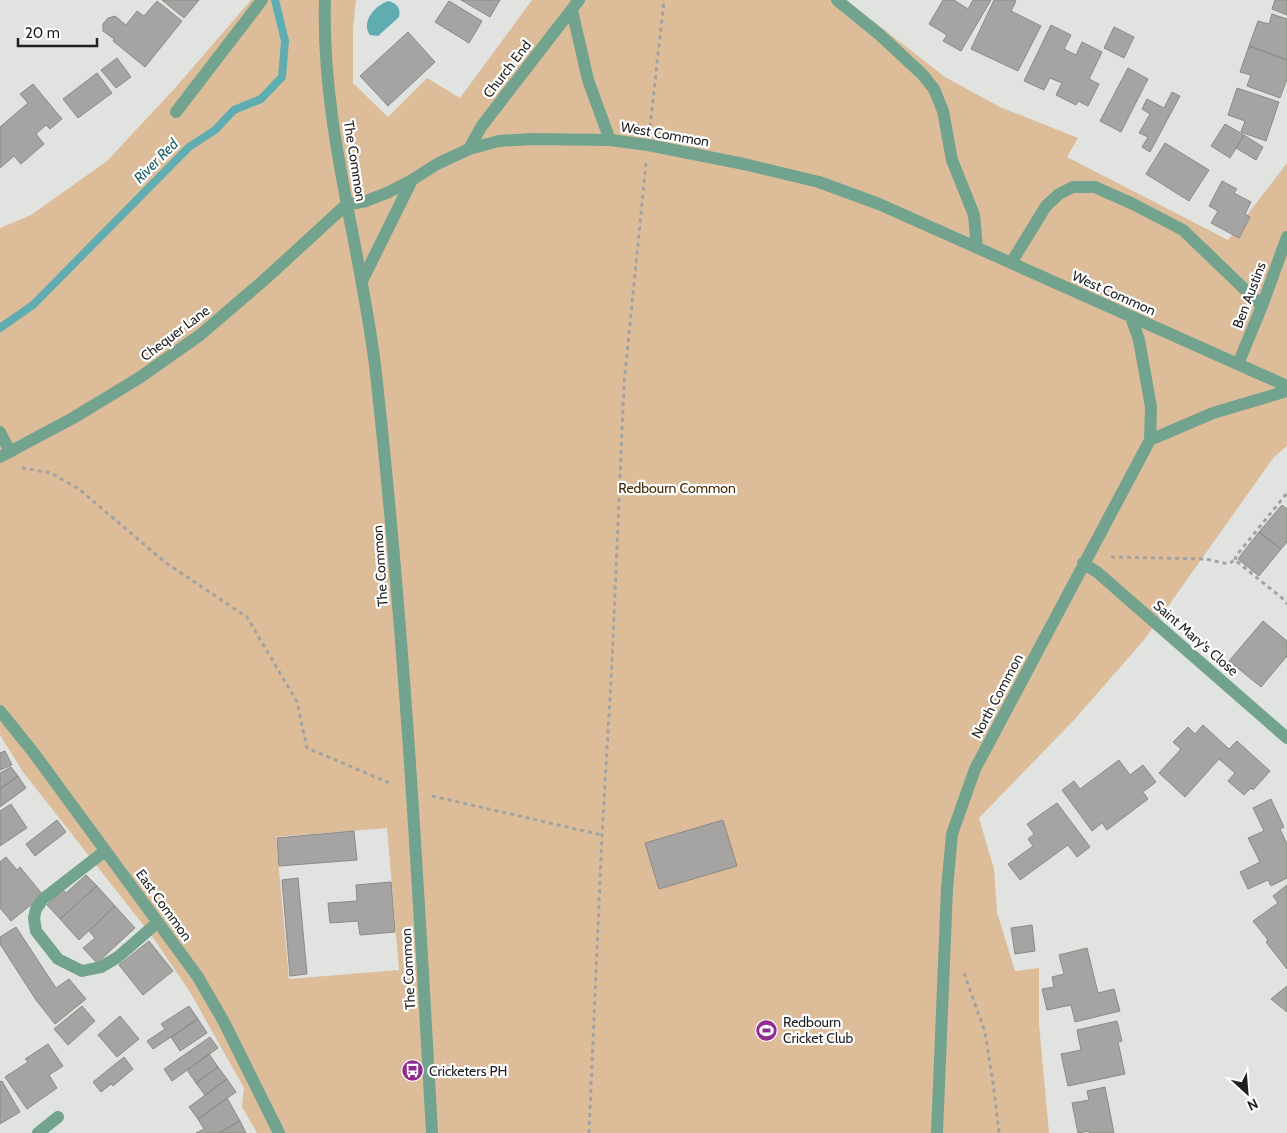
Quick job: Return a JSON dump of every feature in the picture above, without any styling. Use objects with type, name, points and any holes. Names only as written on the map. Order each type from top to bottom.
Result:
[{"type":"street","points":[[176,112],[262,0]]},
{"type":"street","name":"The Common","points":[[325,0],[324,27],[330,105],[346,204],[362,279],[376,370],[392,527],[418,877],[432,1133]]},
{"type":"street","points":[[837,0],[880,35],[923,75],[934,89],[943,111],[952,160],[974,216],[977,248]]},
{"type":"street","name":"Church End","points":[[575,5],[588,80],[610,140]]},
{"type":"street","name":"Church End","points":[[469,149],[482,127],[575,5]]},
{"type":"street","name":"West Common","points":[[346,204],[366,200],[389,192],[436,164],[469,149],[499,141],[531,139],[610,140],[648,145],[744,164],[819,182],[878,204],[1287,386]]},
{"type":"street","points":[[362,279],[412,180]]},
{"type":"street","points":[[1011,263],[1046,206],[1059,194],[1072,187],[1094,187],[1133,204],[1183,230],[1262,306]]},
{"type":"street","name":"Chequer Lane","points":[[5,454],[73,418],[139,378],[200,334],[263,281],[346,204]]},
{"type":"street","name":"Ben Austins","points":[[1238,364],[1262,306],[1287,236]]},
{"type":"street","points":[[1132,317],[1139,340],[1152,406],[1150,440],[1213,413],[1287,391]]},
{"type":"street","points":[[0,432],[5,454]]},
{"type":"street","name":"North Common","points":[[937,1133],[947,890],[952,834],[975,769],[1150,440]]},
{"type":"street","name":"Saint Mary's Close","points":[[1083,563],[1098,572],[1287,738]]},
{"type":"street","name":"East Common","points":[[0,711],[33,752],[198,977],[224,1022],[279,1133]]},
{"type":"street","points":[[105,851],[43,899],[36,909],[34,918],[36,930],[58,959],[82,971],[101,968],[118,957],[158,922]]},
{"type":"street","points":[[38,1133],[58,1116]]},
{"type":"path","points":[[589,1133],[624,384],[664,0]]},
{"type":"path","points":[[5,454],[22,468],[51,473],[79,489],[166,563],[247,617],[297,702],[307,748],[412,792],[602,835]]},
{"type":"path","points":[[1098,572],[1107,554],[1110,557],[1206,559],[1228,564],[1235,560],[1236,556],[1287,493]]},
{"type":"path","points":[[1235,560],[1287,604]]},
{"type":"path","points":[[1282,598],[1287,592]]},
{"type":"path","points":[[961,964],[985,1032],[999,1133]]},
{"type":"green space","name":"Redbourn Common","points":[[251,0],[356,0],[353,29],[353,83],[388,117],[427,78],[460,98],[532,0],[846,0],[945,77],[1000,107],[1078,138],[1067,157],[1228,240],[1287,163],[1287,446],[1274,457],[1144,640],[1074,720],[979,818],[994,869],[997,912],[1015,971],[1039,968],[1039,1024],[1049,1133],[257,1133],[242,1107],[244,1088],[190,992],[152,936],[23,772],[0,735],[0,228],[31,215],[107,161],[176,87]],"holes":[[[387,828],[399,970],[289,979],[276,837]]]},
{"type":"water","points":[[389,1],[398,7],[399,17],[378,36],[370,35],[367,30],[368,19],[379,6]]},
{"type":"building","points":[[162,0],[199,0],[184,18]]},
{"type":"building","points":[[461,0],[500,0],[490,17]]},
{"type":"building","points":[[943,0],[954,0],[968,9],[973,0],[991,0],[961,51],[943,41],[947,35],[929,24]]},
{"type":"building","points":[[994,0],[1016,1],[1011,11],[1041,26],[1018,71],[971,49]]},
{"type":"building","points":[[1275,0],[1287,0],[1287,15],[1272,9]]},
{"type":"building","points":[[157,1],[182,21],[145,67],[103,31],[103,24],[108,18],[115,16],[126,25],[137,11],[144,16]]},
{"type":"building","points":[[449,1],[482,21],[469,43],[435,22]]},
{"type":"building","points":[[1272,14],[1287,19],[1287,60],[1249,46],[1258,21],[1269,24]]},
{"type":"building","points":[[1051,25],[1071,35],[1064,49],[1076,55],[1082,42],[1102,52],[1089,79],[1099,84],[1088,106],[1078,101],[1076,105],[1056,95],[1062,83],[1050,78],[1044,90],[1024,81]]},
{"type":"building","points":[[1114,27],[1134,37],[1124,58],[1104,48]]},
{"type":"building","points":[[408,32],[435,62],[388,106],[360,76]]},
{"type":"building","points":[[1249,46],[1287,60],[1287,79],[1280,98],[1247,86],[1251,75],[1240,72]]},
{"type":"building","points":[[117,58],[131,77],[116,88],[101,70]]},
{"type":"building","points":[[1128,68],[1148,79],[1121,132],[1100,121]]},
{"type":"building","points":[[97,73],[112,93],[78,118],[63,99]]},
{"type":"building","points":[[33,84],[62,119],[50,129],[46,125],[36,134],[44,144],[21,164],[14,156],[0,168],[0,127],[28,103],[20,94]]},
{"type":"building","points":[[1237,88],[1279,102],[1266,141],[1241,132],[1245,121],[1228,115]]},
{"type":"building","points":[[1172,92],[1180,96],[1150,152],[1142,147],[1148,137],[1139,133],[1150,114],[1142,109],[1147,99],[1164,108]]},
{"type":"building","points":[[1225,124],[1244,135],[1230,158],[1211,146]]},
{"type":"building","points":[[1244,135],[1263,147],[1256,160],[1236,148]]},
{"type":"building","points":[[1165,143],[1209,170],[1189,201],[1146,174]]},
{"type":"building","points":[[1222,181],[1237,189],[1234,193],[1251,202],[1245,214],[1250,217],[1239,238],[1211,223],[1218,211],[1209,206]]},
{"type":"building","points":[[1282,505],[1287,509],[1287,542],[1281,549],[1259,532]]},
{"type":"building","points":[[1259,532],[1281,549],[1259,576],[1238,559]]},
{"type":"building","points":[[1263,621],[1287,641],[1287,656],[1261,687],[1229,661]]},
{"type":"building","points":[[1203,725],[1229,749],[1237,741],[1270,771],[1253,790],[1251,788],[1244,795],[1228,781],[1235,773],[1219,759],[1185,797],[1159,773],[1181,749],[1173,742],[1188,727],[1195,734]]},
{"type":"building","points":[[5,751],[12,765],[0,770],[0,753]]},
{"type":"building","points":[[1119,760],[1130,775],[1143,765],[1156,782],[1143,792],[1148,799],[1107,830],[1102,823],[1092,831],[1062,790],[1074,781],[1080,789]]},
{"type":"building","points":[[11,767],[18,776],[0,789],[0,773]]},
{"type":"building","points":[[18,776],[26,788],[0,807],[0,789]]},
{"type":"building","points":[[1271,799],[1284,827],[1280,829],[1287,844],[1287,878],[1271,886],[1268,880],[1248,889],[1240,872],[1260,862],[1248,838],[1264,831],[1253,808]]},
{"type":"building","points":[[1057,803],[1090,847],[1077,857],[1068,845],[1020,880],[1008,864],[1033,846],[1028,839],[1034,834],[1027,824]]},
{"type":"building","points":[[11,804],[27,828],[0,846],[0,811]]},
{"type":"building","points":[[57,820],[66,832],[35,856],[26,844]]},
{"type":"building","points":[[723,820],[737,866],[659,889],[645,843]]},
{"type":"building","points":[[354,831],[357,860],[279,866],[277,838]]},
{"type":"building","points":[[6,857],[17,870],[20,867],[43,895],[11,921],[0,908],[0,862]]},
{"type":"building","points":[[86,875],[97,886],[60,919],[47,905],[63,890],[66,893]]},
{"type":"building","points":[[298,878],[307,974],[290,976],[282,880]]},
{"type":"building","points":[[391,882],[395,932],[360,935],[358,921],[330,923],[328,903],[357,901],[356,885]]},
{"type":"building","points":[[1287,885],[1287,969],[1266,942],[1268,940],[1253,921],[1278,903],[1273,896]]},
{"type":"building","points":[[97,886],[115,906],[79,940],[60,919]]},
{"type":"building","points":[[115,906],[135,928],[97,963],[83,948],[95,938],[89,931]]},
{"type":"building","points":[[1032,925],[1035,951],[1015,954],[1011,928]]},
{"type":"building","points":[[16,927],[56,988],[69,979],[86,999],[55,1024],[36,1000],[0,944],[0,937]]},
{"type":"building","points":[[149,941],[173,971],[143,995],[119,965]]},
{"type":"building","points":[[1087,948],[1098,993],[1114,989],[1120,1011],[1075,1022],[1071,1005],[1047,1010],[1042,989],[1054,987],[1052,977],[1064,974],[1059,955]]},
{"type":"building","points":[[1287,986],[1287,1012],[1271,999]]},
{"type":"building","points":[[82,1006],[95,1021],[68,1045],[54,1029]]},
{"type":"building","points":[[189,1006],[198,1019],[153,1049],[147,1041],[165,1029],[161,1024]]},
{"type":"building","points":[[120,1016],[139,1039],[117,1057],[98,1035]]},
{"type":"building","points":[[198,1019],[207,1033],[180,1051],[171,1037]]},
{"type":"building","points":[[1117,1021],[1122,1041],[1118,1042],[1125,1074],[1068,1086],[1061,1054],[1081,1050],[1077,1030]]},
{"type":"building","points":[[210,1037],[218,1048],[172,1081],[164,1069]]},
{"type":"building","points":[[48,1044],[63,1066],[49,1075],[57,1088],[27,1109],[5,1077],[28,1062],[25,1059]]},
{"type":"building","points":[[209,1054],[218,1067],[196,1083],[187,1070]]},
{"type":"building","points":[[124,1057],[133,1069],[113,1086],[111,1084],[101,1092],[93,1082]]},
{"type":"building","points":[[218,1067],[227,1079],[205,1095],[196,1083]]},
{"type":"building","points":[[227,1079],[236,1092],[198,1119],[189,1107]]},
{"type":"building","points":[[2,1081],[20,1112],[0,1124],[0,1082]]},
{"type":"building","points":[[1105,1087],[1114,1133],[1089,1133],[1089,1131],[1078,1133],[1072,1103],[1089,1100],[1087,1091]]},
{"type":"building","points":[[227,1098],[240,1121],[219,1133],[196,1133],[204,1129],[198,1119]]},
{"type":"building","points":[[240,1121],[246,1133],[219,1133]]},
{"type":"waterway","name":"River Red","points":[[0,328],[33,305],[189,147],[215,130],[234,110],[261,99],[282,77],[285,41],[275,0]]},
{"type":"place","name":"Redbourn Cricket Club","points":[[767,1030]]},
{"type":"place","name":"Cricketers PH","points":[[413,1071]]}]
